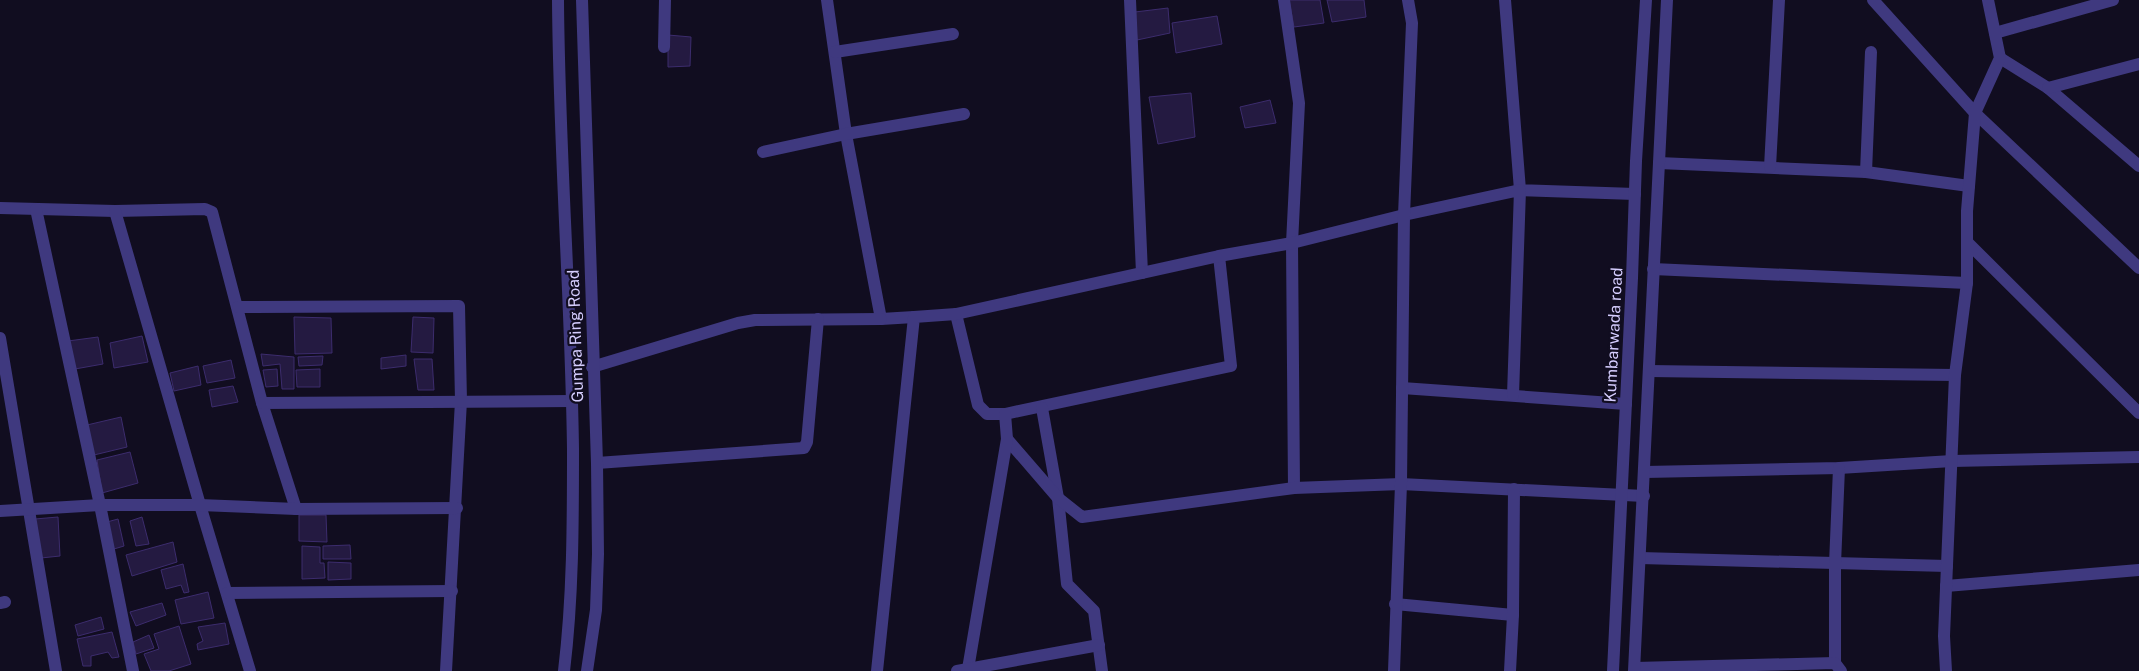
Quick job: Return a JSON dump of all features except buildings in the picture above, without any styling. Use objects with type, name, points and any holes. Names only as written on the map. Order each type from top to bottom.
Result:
[{"type":"street","name":"Gumpa Ring Road","points":[[558,0],[558,74],[572,401],[573,565],[564,671]]},
{"type":"street","name":"Gumpa Ring Road","points":[[582,0],[592,367],[597,463],[598,582],[593,639],[587,671]]},
{"type":"street","points":[[664,0],[664,47]]},
{"type":"street","points":[[826,0],[846,134],[881,319]]},
{"type":"street","points":[[1130,0],[1142,273]]},
{"type":"street","points":[[1284,0],[1299,103],[1292,243],[1294,488]]},
{"type":"street","points":[[1394,671],[1395,604],[1401,484],[1404,215],[1412,23],[1408,0]]},
{"type":"street","points":[[1505,0],[1520,190],[1513,395]]},
{"type":"street","name":"Kumbarwada road","points":[[1613,671],[1646,0]]},
{"type":"street","points":[[1667,0],[1634,670],[1838,667],[1835,564],[1839,468]]},
{"type":"street","points":[[1770,167],[1779,0]]},
{"type":"street","points":[[1873,0],[1975,113],[2139,268]]},
{"type":"street","points":[[1946,671],[1944,636],[1955,375],[1967,283],[1969,186],[1975,113],[2000,58],[1988,0]]},
{"type":"street","points":[[1995,33],[2113,0]]},
{"type":"street","points":[[835,52],[953,34]]},
{"type":"street","points":[[1866,172],[1871,52]]},
{"type":"street","points":[[2000,58],[2048,88],[2139,166]]},
{"type":"street","points":[[2048,88],[2139,64]]},
{"type":"street","points":[[763,152],[846,134],[964,114]]},
{"type":"street","points":[[1659,164],[1866,172],[1969,186]]},
{"type":"street","points":[[592,367],[730,325],[755,320],[881,319],[956,314],[1219,256],[1292,243],[1404,215],[1520,190],[1635,194]]},
{"type":"street","points":[[0,208],[115,211],[209,209],[214,216],[262,403],[296,509]]},
{"type":"street","points":[[36,209],[100,505],[133,671]]},
{"type":"street","points":[[115,211],[250,671]]},
{"type":"street","points":[[1967,242],[2139,413]]},
{"type":"street","points":[[956,314],[978,405],[987,414],[1005,414],[1042,408],[1231,366],[1219,256]]},
{"type":"street","points":[[1653,269],[1967,283]]},
{"type":"street","points":[[238,307],[458,306],[461,401],[452,591],[446,671]]},
{"type":"street","points":[[877,671],[914,317]]},
{"type":"street","points":[[597,463],[804,448],[807,442],[818,320]]},
{"type":"street","points":[[1,346],[56,671]]},
{"type":"street","points":[[1649,371],[1955,375]]},
{"type":"street","points":[[1402,388],[1626,404]]},
{"type":"street","points":[[262,403],[572,401]]},
{"type":"street","points":[[1042,408],[1058,498],[1067,584],[1094,611],[1102,671]]},
{"type":"street","points":[[1005,414],[1007,439],[962,670],[1099,645]]},
{"type":"street","points":[[1007,439],[1058,498],[1079,516],[1085,518],[1294,488],[1401,484],[1644,496]]},
{"type":"street","points":[[1645,472],[1839,468],[1952,461],[2139,457]]},
{"type":"street","points":[[1510,671],[1513,615],[1514,489]]},
{"type":"street","points":[[0,511],[100,505],[200,505],[296,509],[456,508]]},
{"type":"street","points":[[1640,558],[1947,566]]},
{"type":"street","points":[[1946,586],[2139,570]]},
{"type":"street","points":[[227,593],[452,591]]},
{"type":"street","points":[[1395,604],[1513,615]]}]
